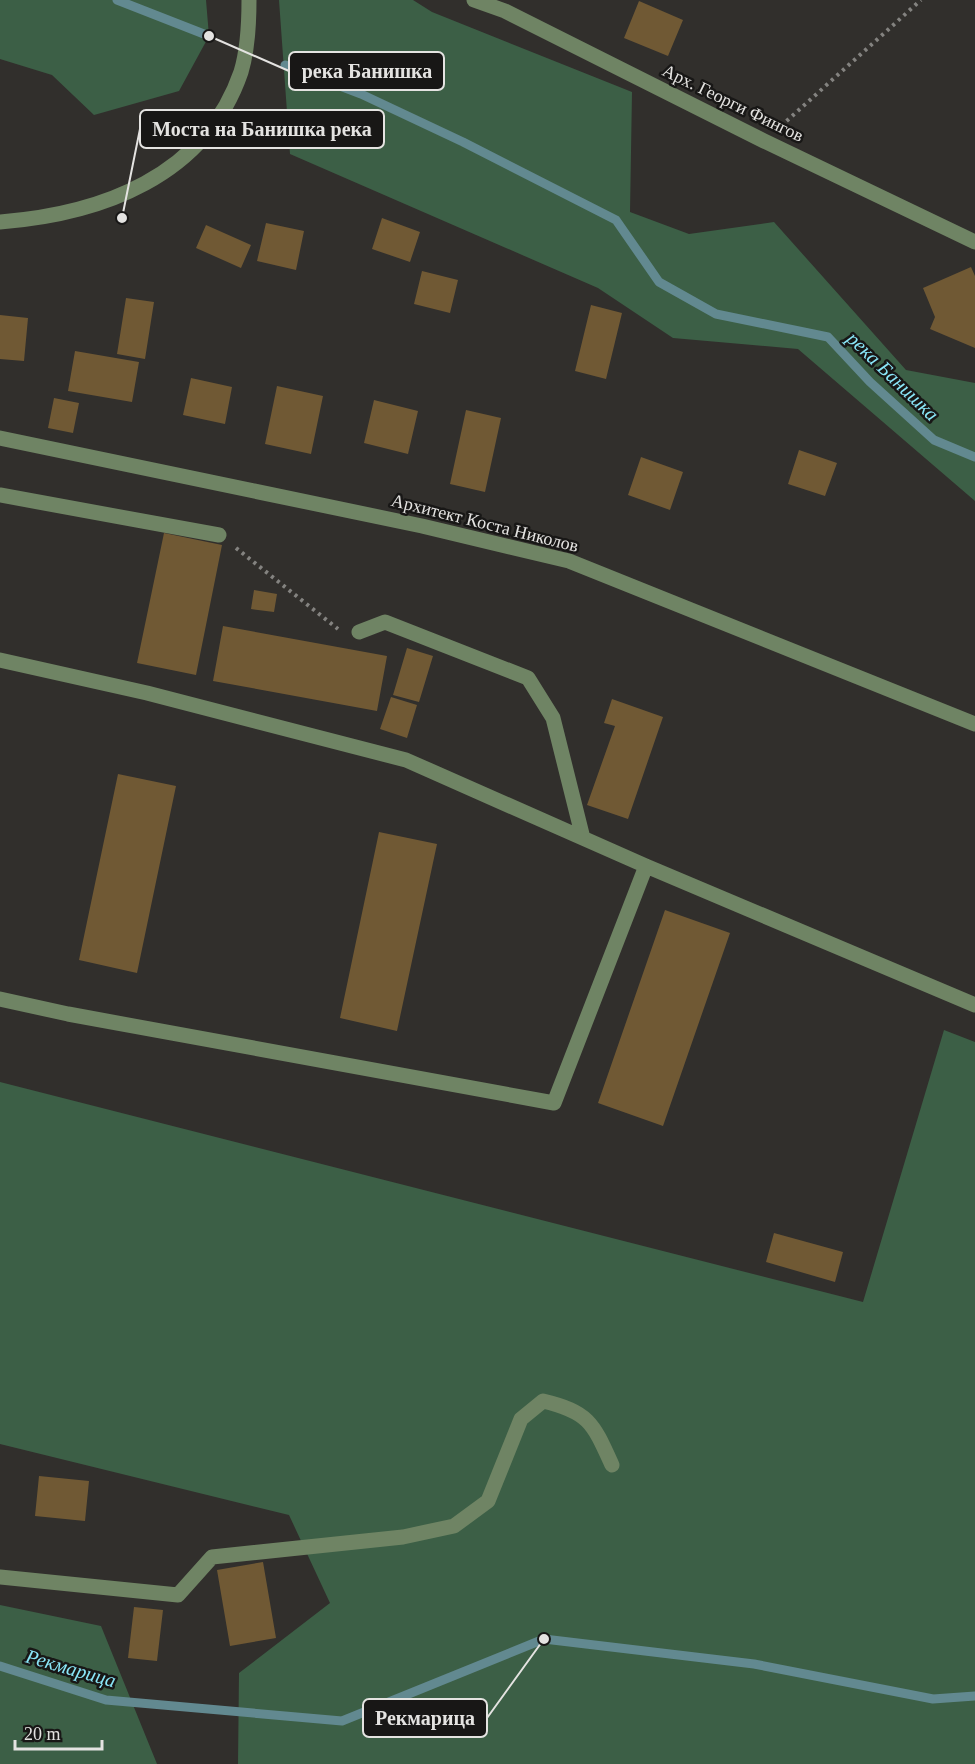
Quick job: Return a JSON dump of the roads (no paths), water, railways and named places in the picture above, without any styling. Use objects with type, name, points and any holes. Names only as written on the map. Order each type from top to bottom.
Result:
[{"type":"street","points":[[0,222],[51,216],[99,204],[152,180],[178,161],[204,135],[225,104],[241,72],[249,33],[249,0]]},
{"type":"street","name":"Арх. Георги Фингов","points":[[474,0],[505,11],[764,141],[975,242]]},
{"type":"street","name":"Архитект Коста Николов","points":[[0,438],[422,526],[569,561],[975,724]]},
{"type":"street","points":[[0,495],[219,535]]},
{"type":"street","points":[[359,632],[385,622],[528,678],[553,718],[583,838]]},
{"type":"street","points":[[0,660],[147,693],[406,760],[646,866],[975,1005]]},
{"type":"street","points":[[0,999],[68,1014],[554,1103],[646,866]]},
{"type":"street","points":[[0,1577],[178,1595],[212,1557],[403,1537],[454,1526],[488,1501],[521,1419],[543,1401],[570,1408],[596,1428],[612,1465]]},
{"type":"waterway","name":"река Банишка","points":[[117,0],[209,36]]},
{"type":"waterway","name":"река Банишка","points":[[285,65],[361,94],[463,142],[616,220],[659,282],[716,314],[828,337],[870,382],[934,440],[975,457]]},
{"type":"waterway","name":"Рекмарица","points":[[0,1666],[106,1700],[342,1721],[544,1639],[754,1664],[933,1699],[975,1696]]},
{"type":"place","name":"река Банишка","points":[[209,36]]},
{"type":"place","name":"Моста на Банишка река","points":[[122,218]]},
{"type":"place","name":"Рекмарица","points":[[544,1639]]}]
